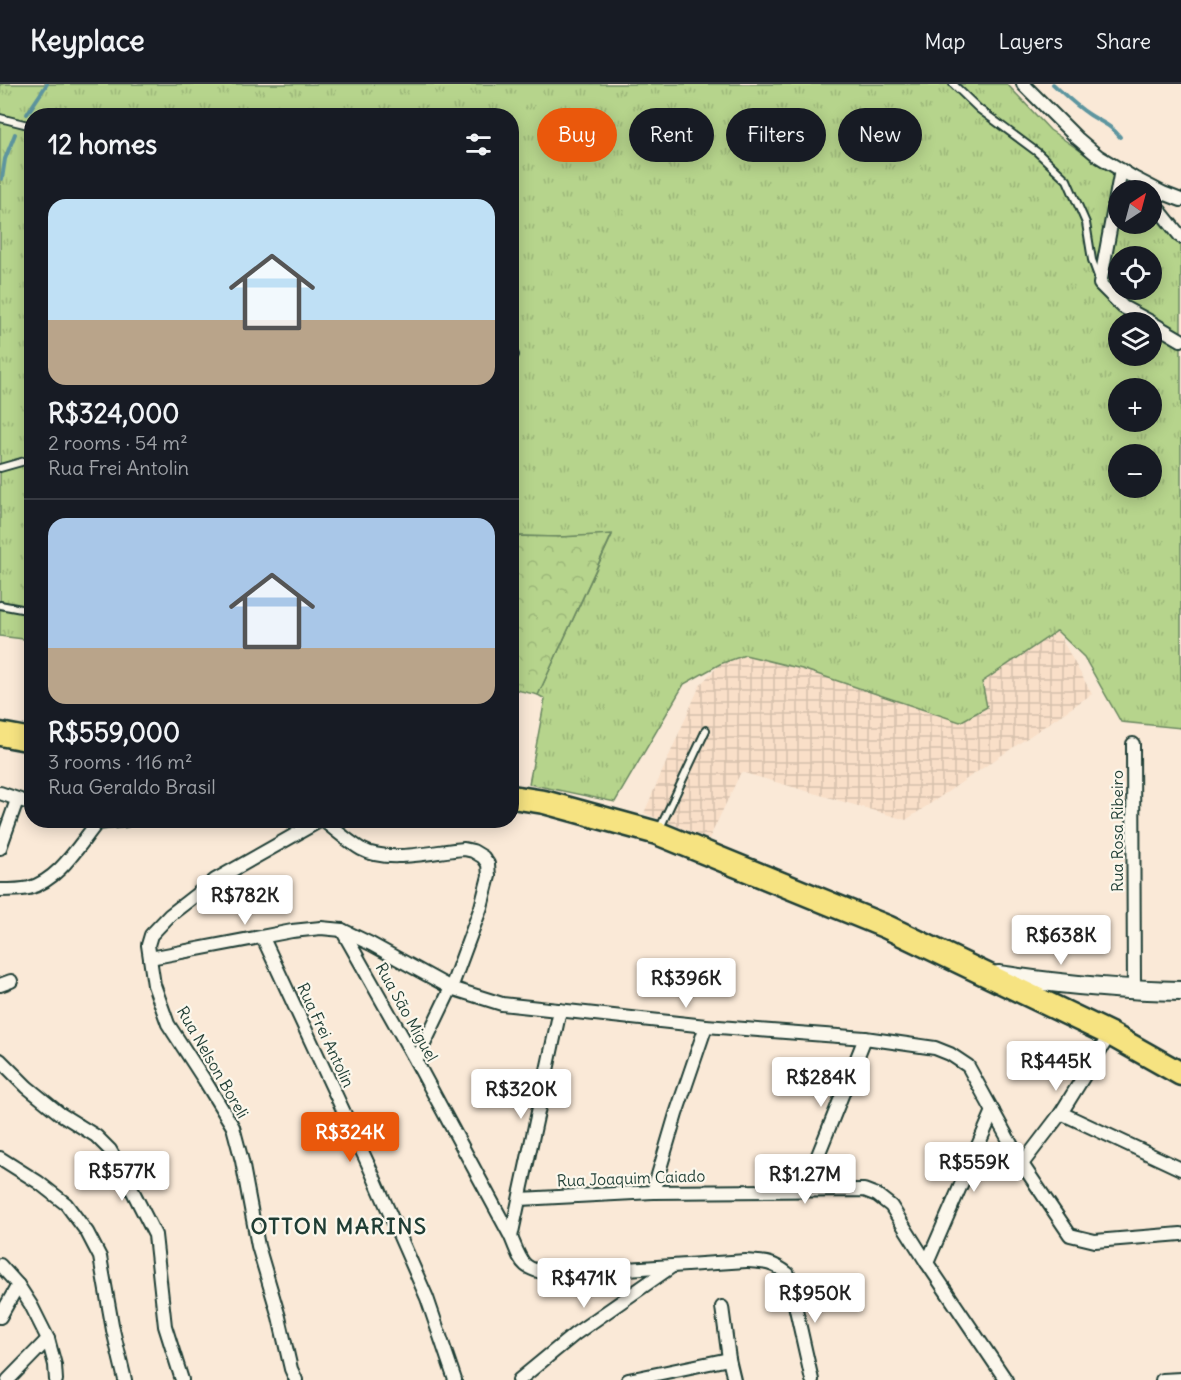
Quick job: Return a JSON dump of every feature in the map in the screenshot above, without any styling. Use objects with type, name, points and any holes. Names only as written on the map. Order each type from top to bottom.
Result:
[{"type":"highway","points":[[0,734],[24,738]]},
{"type":"highway","points":[[519,798],[544,802],[657,833],[886,927],[1110,1034],[1181,1074]]},
{"type":"street","points":[[1023,84],[1098,156],[1134,178],[1181,200]]},
{"type":"street","points":[[1121,170],[1100,284],[1123,307],[1132,312]]},
{"type":"street","points":[[1162,213],[1181,237]]},
{"type":"street","points":[[1162,329],[1181,340]]},
{"type":"street","name":"Rua Rosa Ribeiro","points":[[1133,744],[1134,990]]},
{"type":"street","points":[[0,792],[24,802]]},
{"type":"street","points":[[0,848],[17,800]]},
{"type":"street","points":[[0,890],[26,889],[42,884],[57,873],[89,828]]},
{"type":"street","name":"Rua Nelson Boreli","points":[[296,1380],[291,1369],[279,1317],[258,1246],[233,1126],[168,1024],[154,985],[148,945],[151,935],[170,915],[215,880],[308,828]]},
{"type":"street","points":[[333,828],[363,850],[382,856],[464,849],[483,857],[488,864],[489,876],[481,907],[451,988],[416,1061]]},
{"type":"street","points":[[150,958],[292,932],[321,928],[342,930],[451,988],[502,1004],[706,1026],[865,1038],[935,1048],[950,1054],[968,1066],[1022,1164],[1070,1235],[1095,1241],[1181,1234]]},
{"type":"street","name":"Rua São Miguel","points":[[342,930],[416,1061],[526,1266],[535,1271],[553,1274],[672,1266]]},
{"type":"street","name":"Rua Frei Antolin","points":[[263,938],[428,1298],[455,1380]]},
{"type":"street","points":[[984,973],[1059,984],[1181,991]]},
{"type":"street","points":[[511,1237],[560,1010]]},
{"type":"street","points":[[654,1192],[676,1114],[706,1026]]},
{"type":"street","points":[[1022,1164],[1061,1113],[1110,1034]]},
{"type":"street","points":[[804,1190],[865,1038]]},
{"type":"street","points":[[0,1060],[27,1087],[59,1113],[96,1136],[110,1150],[125,1176],[155,1235],[165,1326],[182,1380]]},
{"type":"street","points":[[927,1263],[993,1111]]},
{"type":"street","points":[[1061,1113],[1181,1169]]},
{"type":"street","points":[[0,1158],[38,1182],[66,1204],[87,1232],[100,1257],[113,1330],[125,1380]]},
{"type":"street","name":"Rua Joaquim Caiado","points":[[520,1199],[654,1192],[864,1190],[877,1195],[891,1206],[1006,1380]]},
{"type":"street","points":[[519,1380],[575,1334],[672,1266],[746,1261],[766,1262],[778,1266],[788,1274],[812,1380]]},
{"type":"street","points":[[0,1265],[18,1285],[31,1305],[48,1339],[56,1380]]},
{"type":"street","points":[[0,1317],[18,1285]]},
{"type":"street","points":[[722,1307],[734,1380]]},
{"type":"street","points":[[8,1380],[48,1339]]},
{"type":"street","points":[[628,1380],[729,1359]]},
{"type":"street","points":[[1162,1380],[1181,1379]]},
{"type":"lane","points":[[953,84],[980,109],[1037,152],[1067,180],[1086,223],[1092,260],[1100,284]]},
{"type":"lane","points":[[0,118],[24,124]]},
{"type":"lane","points":[[0,468],[24,461]]},
{"type":"lane","points":[[0,605],[24,610]]},
{"type":"lane","points":[[657,833],[706,730]]},
{"type":"shaded area","points":[[1057,631],[1092,694],[906,820],[741,772],[709,839],[644,813],[700,685],[720,664],[745,655],[802,669],[982,682]]},
{"type":"green space","points":[[0,84],[1007,84],[1050,130],[1121,180],[1108,180],[1108,234],[1162,234],[1162,219],[1181,238],[1181,728],[1121,722],[1084,657],[1057,631],[982,682],[987,707],[960,722],[802,669],[745,655],[720,664],[684,684],[615,802],[529,784],[545,699],[538,695],[612,535],[519,536],[519,108],[24,108],[24,639],[0,636]]},
{"type":"green space","points":[[612,534],[538,695],[519,691],[519,536],[561,537]]},
{"type":"waterway","points":[[31,108],[47,84]]},
{"type":"waterway","points":[[1053,84],[1080,108],[1110,127],[1120,137]]},
{"type":"waterway","points":[[2,179],[5,159],[15,134]]},
{"type":"district","name":"OTTON MARINS","points":[[339,1226]]}]
